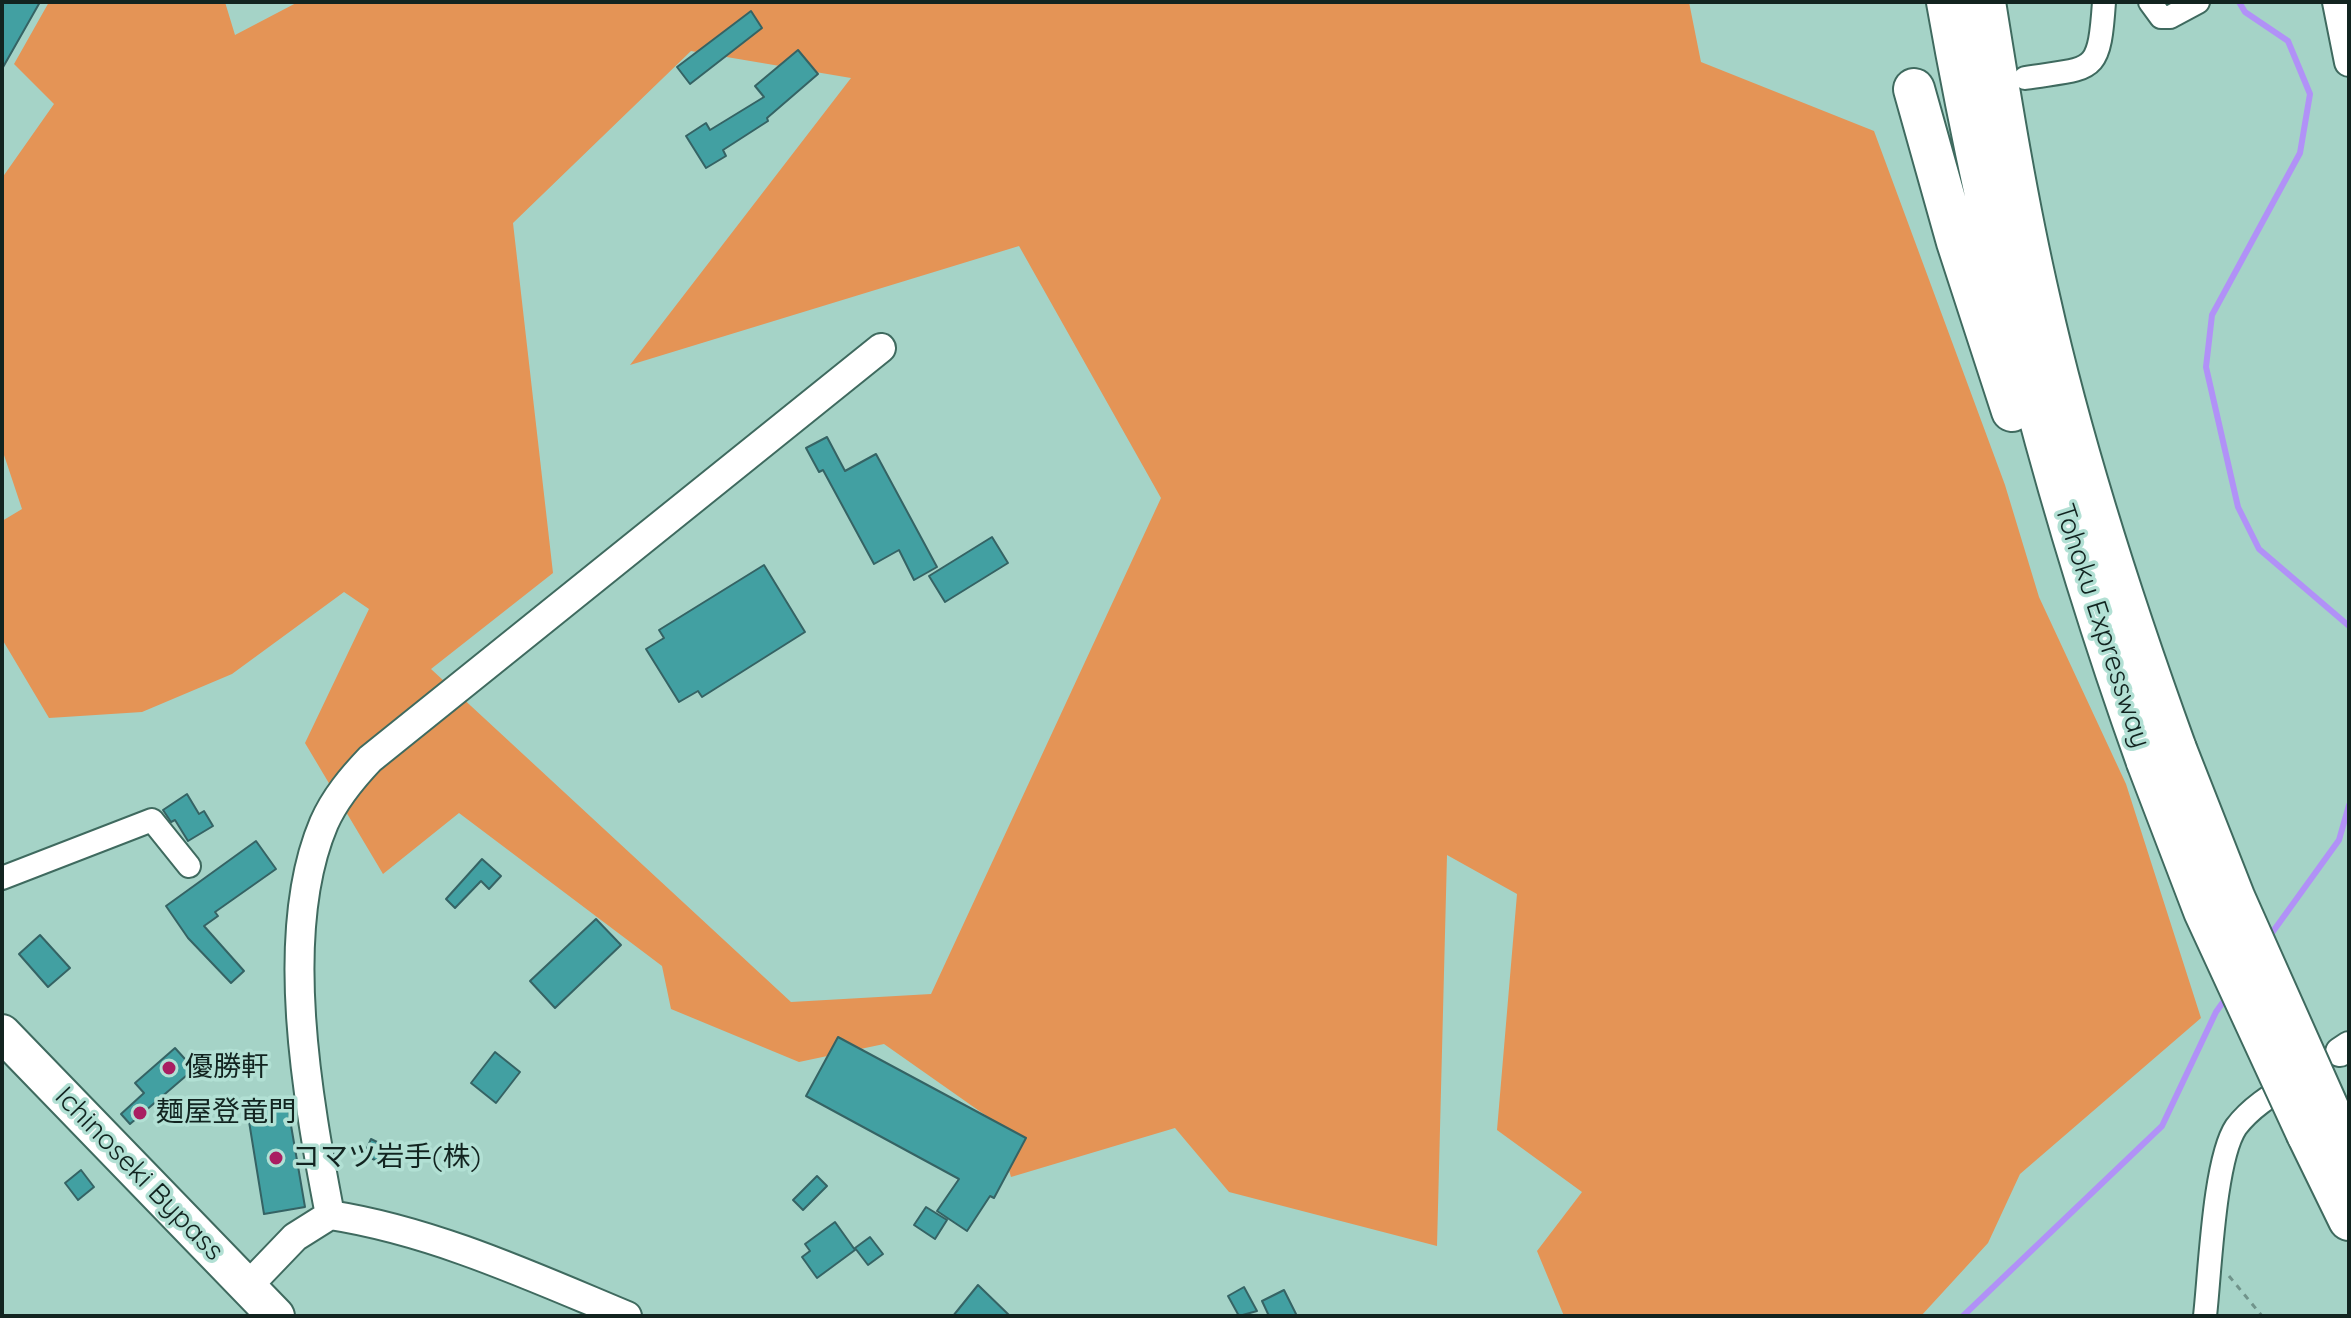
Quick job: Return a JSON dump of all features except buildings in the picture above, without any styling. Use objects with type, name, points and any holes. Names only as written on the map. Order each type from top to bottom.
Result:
[{"type":"highway","name":"Tohoku Expressway","points":[[1947,2],[1971,135],[2011,316],[2062,506],[2110,660],[2162,756]]},
{"type":"highway","name":"Tohoku Expressway","points":[[1985,2],[2006,132],[2040,303],[2092,496],[2138,644],[2162,756],[2204,911],[2330,1135],[2349,1220]]},
{"type":"highway","points":[[1914,89],[1984,331],[2047,511],[2110,660]]},
{"type":"highway","name":"Ichinoseki Bypass","points":[[2,1033],[276,1316]]},
{"type":"street","points":[[2025,78],[2086,68],[2096,60],[2101,47],[2104,2]]},
{"type":"street","points":[[2150,2],[2161,17],[2170,17],[2198,2]]},
{"type":"street","points":[[2337,2],[2349,62]]},
{"type":"street","points":[[330,1215],[308,1088],[299,951],[311,866],[324,823],[346,785],[370,759],[881,348]]},
{"type":"street","points":[[2,878],[152,820],[189,866]]},
{"type":"street","points":[[2205,1316],[2224,1158],[2235,1129],[2258,1104],[2344,1049]]},
{"type":"street","points":[[247,1287],[295,1237],[330,1215],[404,1230],[560,1286],[627,1316]]},
{"type":"path","points":[[2226,1271],[2262,1316]]},
{"type":"shaded area","points":[[49,2],[225,2],[235,35],[298,2],[1689,2],[1701,62],[1874,131],[2005,485],[2039,597],[2126,784],[2201,1018],[2020,1174],[1988,1243],[1921,1316],[1564,1316],[1537,1251],[1582,1192],[1497,1130],[1517,894],[1447,855],[1437,1246],[1229,1192],[1175,1128],[1011,1177],[995,1122],[884,1044],[799,1062],[671,1009],[662,966],[459,813],[383,874],[305,743],[369,609],[344,592],[232,674],[142,712],[49,718],[2,639],[2,521],[22,509],[2,449],[2,178],[54,104],[14,64]],"holes":[[[691,51],[851,78],[630,365],[1019,246],[1161,498],[931,994],[791,1002],[431,669],[553,573],[513,223]]]},
{"type":"waterway","points":[[2239,2],[2245,12],[2288,41],[2310,94],[2300,153],[2212,315],[2206,367],[2238,507],[2259,549],[2349,626]]},
{"type":"waterway","points":[[2269,937],[2339,840],[2349,805]]},
{"type":"waterway","points":[[1963,1316],[2162,1126],[2216,1012],[2228,995]]},
{"type":"place","name":"優勝軒","points":[[169,1068]]},
{"type":"place","name":"麺屋登竜門","points":[[140,1113]]},
{"type":"place","name":"コマツ岩手(株)","points":[[276,1158]]}]
